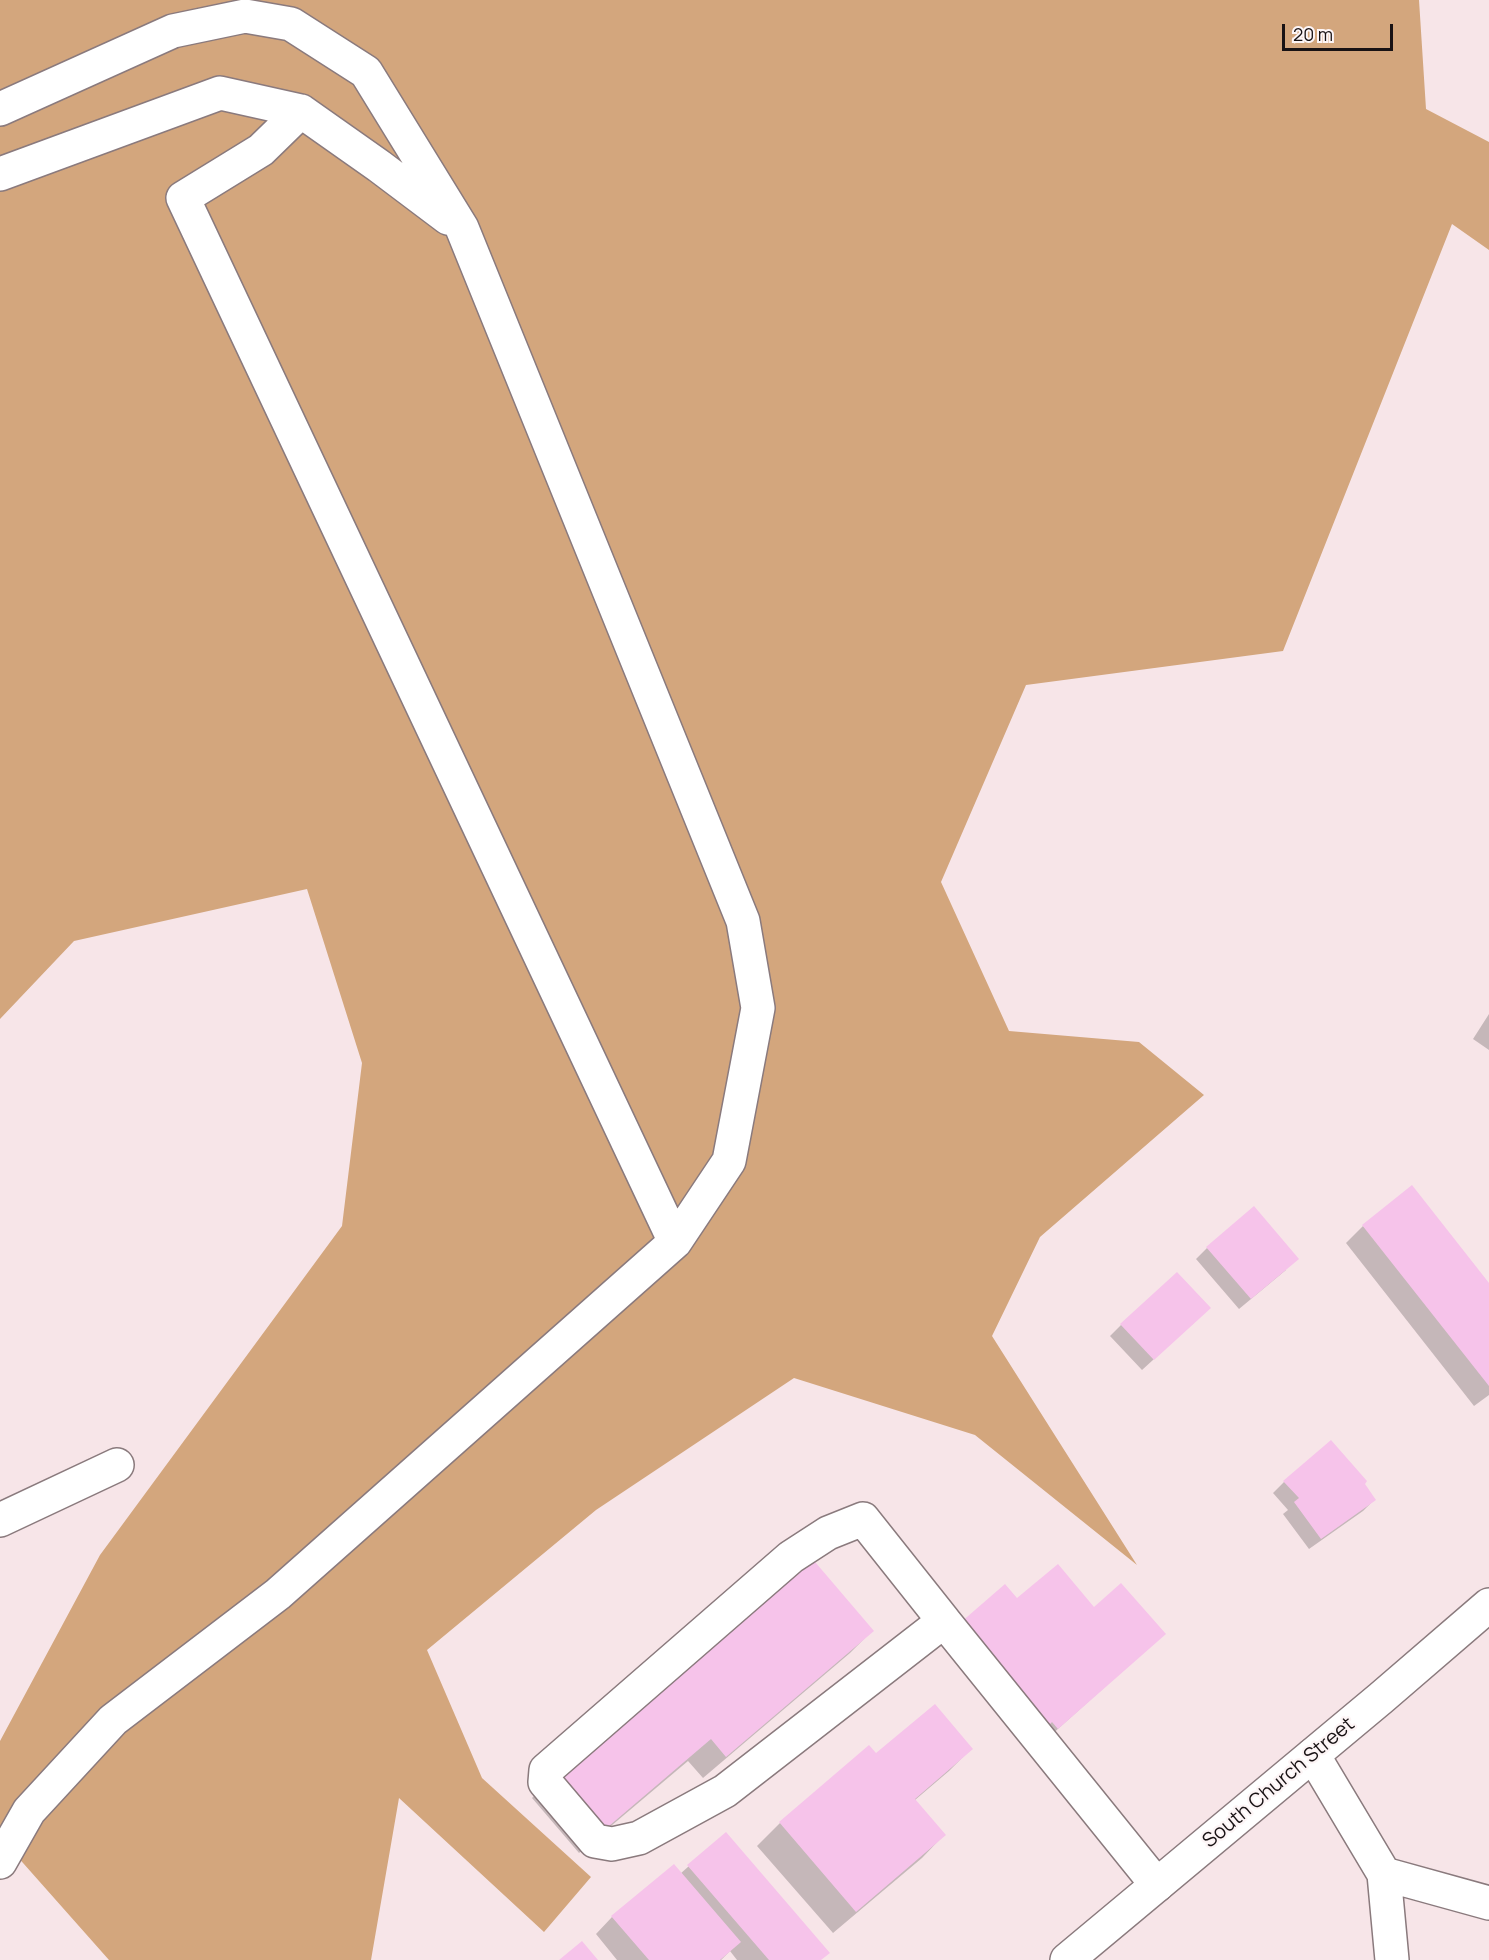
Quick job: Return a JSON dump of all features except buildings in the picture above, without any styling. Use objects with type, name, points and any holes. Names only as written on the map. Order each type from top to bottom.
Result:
[{"type":"main road","points":[[0,109],[172,31],[245,16],[291,24],[366,72],[462,228],[743,921],[758,1008],[729,1161],[675,1242],[278,1594],[113,1720],[28,1811],[0,1862]]},
{"type":"main road","points":[[0,174],[220,93],[301,111],[462,228]]},
{"type":"main road","points":[[301,111],[261,150],[183,198],[675,1242]]},
{"type":"main road","points":[[0,1520],[117,1465]]},
{"type":"main road","points":[[944,1621],[725,1791],[639,1838],[612,1844],[595,1841],[545,1782],[546,1770],[791,1557],[828,1533],[863,1518],[1157,1885]]},
{"type":"main road","name":"South Church Street","points":[[1067,1960],[1489,1605]]},
{"type":"main road","points":[[1313,1755],[1384,1874],[1392,1960]]},
{"type":"main road","points":[[1384,1874],[1489,1903]]},
{"type":"shaded area","points":[[0,0],[1419,0],[1426,109],[1489,142],[1489,250],[1452,224],[1283,651],[1026,685],[941,882],[1009,1031],[1139,1042],[1204,1095],[1040,1237],[992,1336],[1137,1565],[975,1435],[794,1378],[596,1510],[427,1650],[482,1778],[591,1877],[544,1932],[399,1798],[371,1960],[109,1960],[0,1837],[0,1741],[100,1555],[342,1226],[362,1063],[307,889],[74,941],[0,1019]]}]
